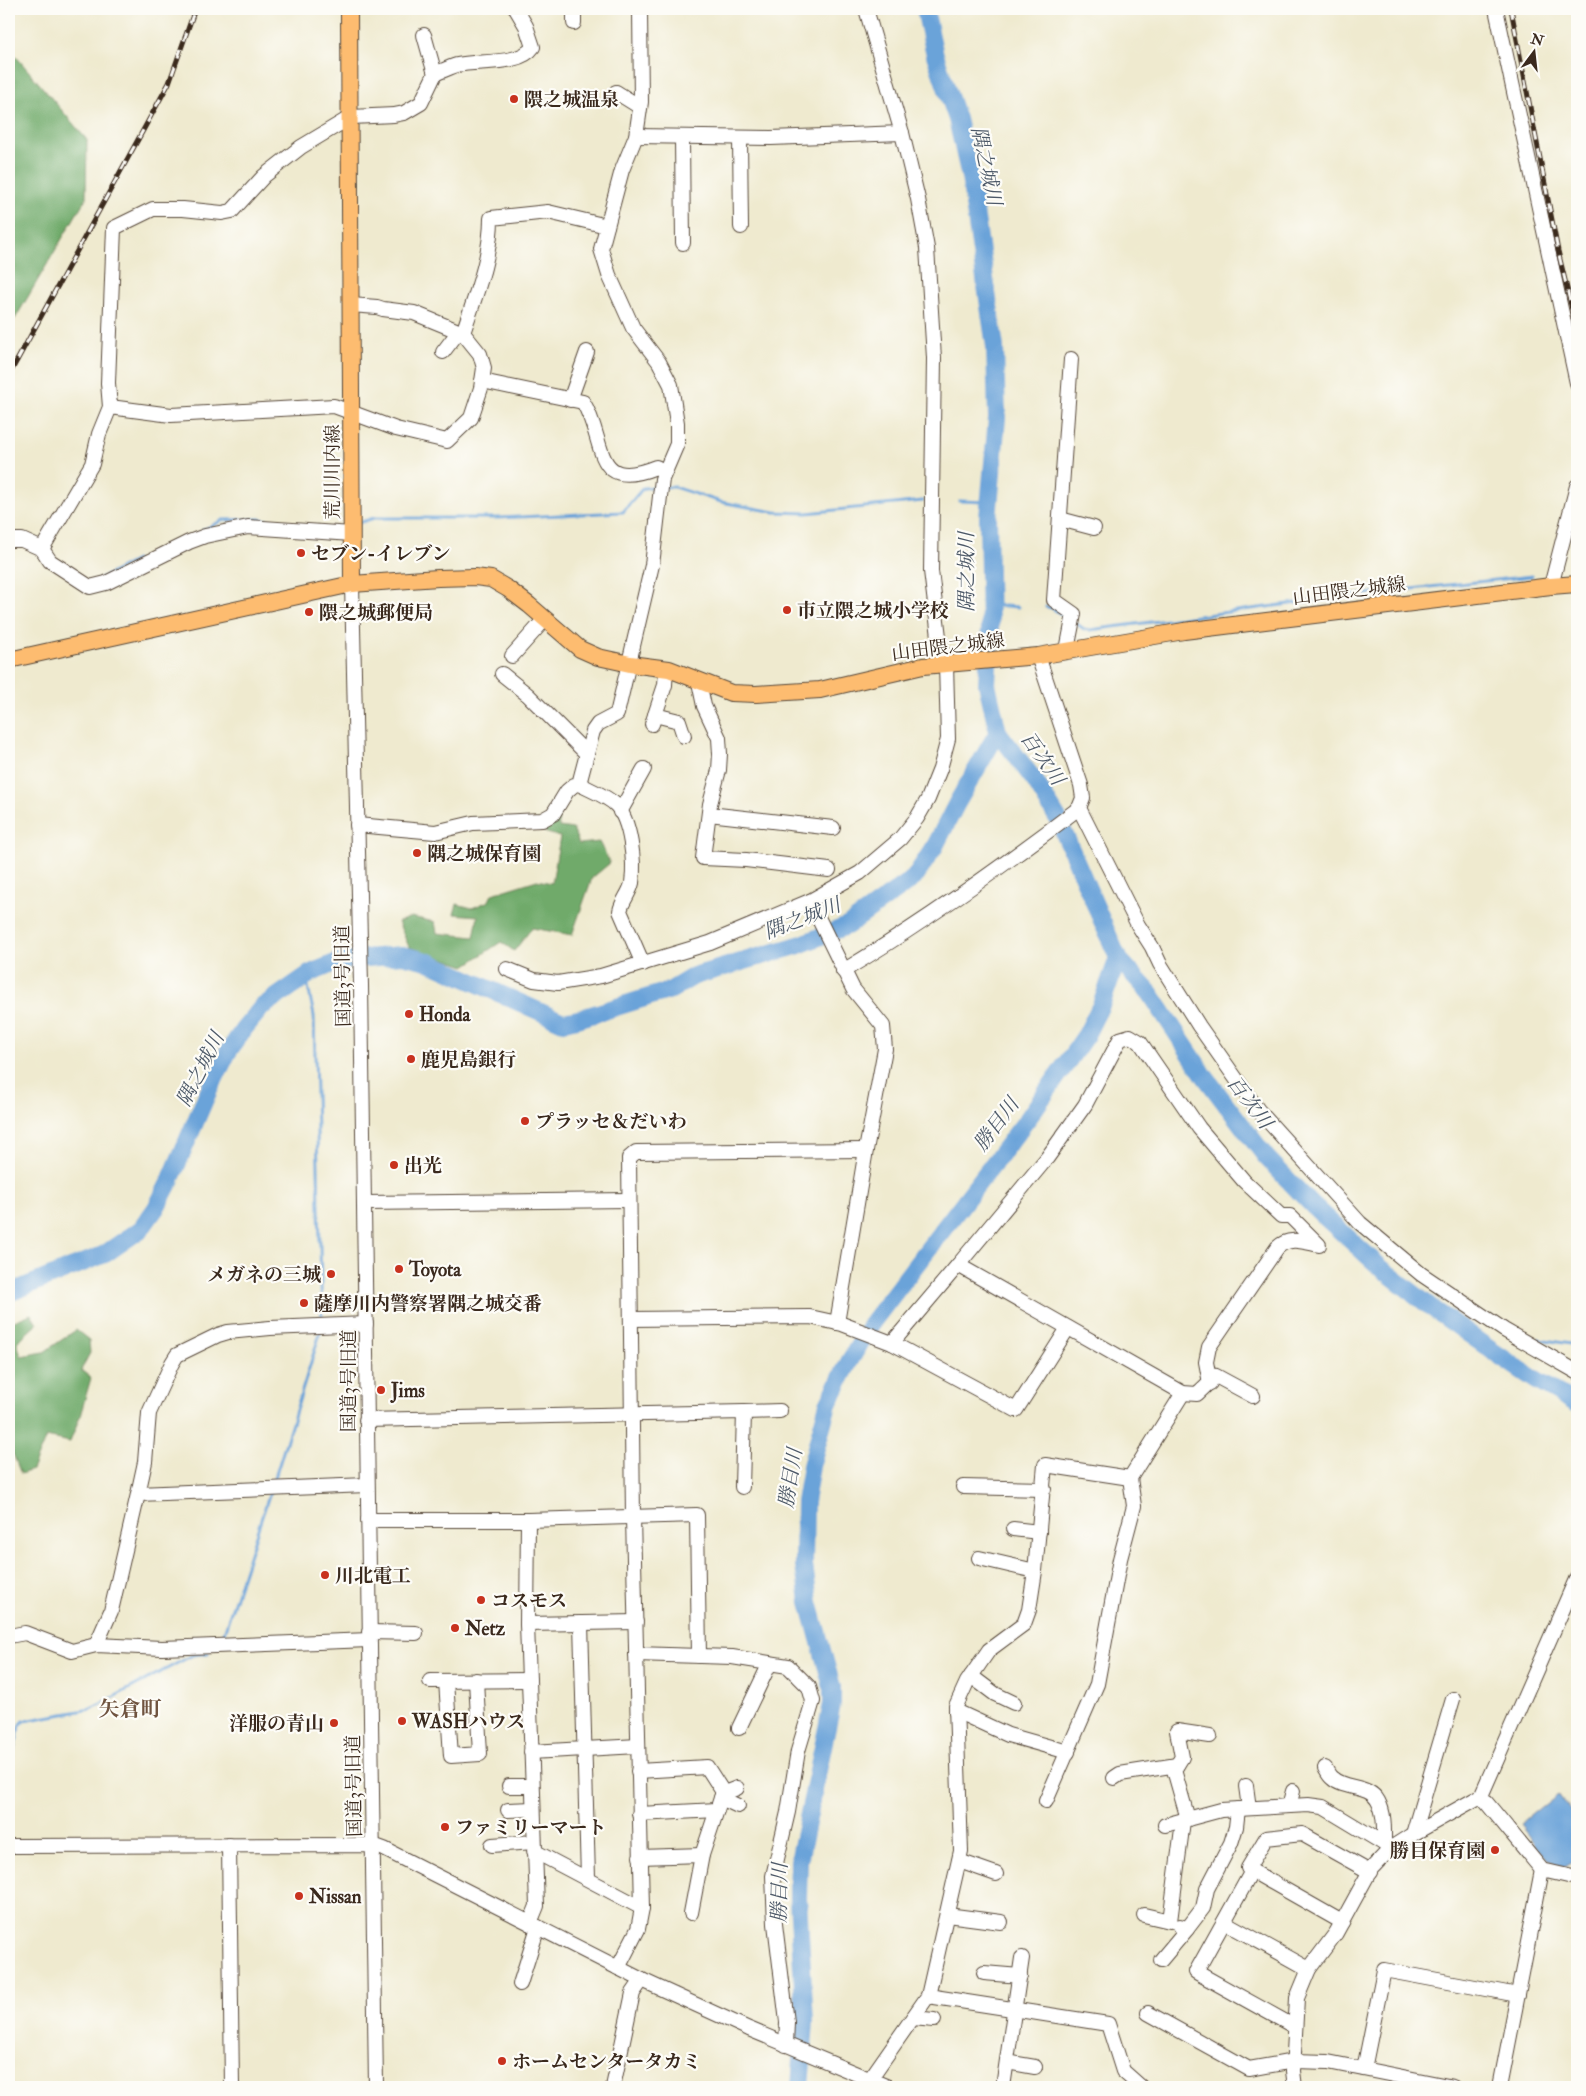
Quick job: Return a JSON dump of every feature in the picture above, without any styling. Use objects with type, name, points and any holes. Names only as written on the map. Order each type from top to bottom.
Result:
[{"type":"main road","name":"荒川川内線","points":[[349,9],[352,584]]},
{"type":"main road","name":"山田隈之城線","points":[[352,584],[438,578],[475,577],[491,579],[508,588],[568,641],[598,657],[666,669],[731,693],[784,693],[820,690],[902,670],[1032,656],[1184,631],[1577,584]]},
{"type":"main road","points":[[9,660],[352,584]]},
{"type":"street","points":[[435,74],[457,65],[516,58],[528,54],[533,47],[532,40],[516,9]]},
{"type":"street","points":[[579,784],[593,731],[598,724],[617,714],[652,565],[662,481],[677,444],[677,423],[670,385],[659,362],[633,328],[609,275],[601,249],[622,170],[636,136],[640,107],[640,9]]},
{"type":"street","points":[[507,969],[534,980],[558,983],[601,976],[710,943],[811,903],[876,861],[900,839],[928,799],[940,769],[948,739],[948,664],[940,645],[931,571],[934,358],[927,248],[918,199],[902,133],[866,9]]},
{"type":"street","points":[[1496,9],[1577,383]]},
{"type":"street","points":[[42,549],[92,464],[99,434],[110,407],[108,383],[114,228],[153,209],[183,209],[222,213],[232,211],[264,176],[301,147],[350,117],[394,116],[404,113],[421,103],[435,74],[424,35]]},
{"type":"street","points":[[616,92],[640,107]]},
{"type":"street","points":[[636,136],[740,138],[902,133]]},
{"type":"street","points":[[682,137],[682,243]]},
{"type":"street","points":[[740,138],[741,227]]},
{"type":"street","points":[[443,352],[461,332],[480,283],[491,238],[491,218],[548,212],[608,226]]},
{"type":"street","points":[[110,407],[171,415],[334,406],[396,429],[447,441],[471,418],[484,368],[480,354],[461,332],[414,313],[352,305]]},
{"type":"street","points":[[570,400],[587,352]]},
{"type":"street","points":[[1067,650],[1074,614],[1054,600],[1071,360]]},
{"type":"street","points":[[482,381],[583,402],[590,414],[602,455],[609,468],[624,475],[639,474],[656,467],[662,481]]},
{"type":"street","points":[[1551,586],[1577,486]]},
{"type":"street","points":[[1060,518],[1094,528]]},
{"type":"street","points":[[9,540],[22,540],[42,549],[50,562],[90,588],[106,583],[205,536],[248,527],[352,528]]},
{"type":"street","name":"国道3号旧道","points":[[352,584],[361,985],[376,2087]]},
{"type":"street","points":[[512,656],[545,619]]},
{"type":"street","points":[[843,971],[881,948],[1031,844],[1077,809],[1083,798],[1081,786],[1032,656]]},
{"type":"street","points":[[666,669],[665,685],[654,720],[679,721],[684,736]]},
{"type":"street","points":[[502,674],[528,695],[587,754]]},
{"type":"street","points":[[699,682],[704,706],[719,738],[720,754],[719,770],[709,814],[703,858],[746,860],[829,870]]},
{"type":"street","points":[[620,812],[642,784],[644,769]]},
{"type":"street","points":[[358,825],[435,832],[473,823],[542,820],[553,814],[567,791],[574,785],[579,784],[615,804],[626,821],[633,870],[632,885],[621,903],[620,911],[643,964]]},
{"type":"street","points":[[1077,809],[1160,964],[1231,1074],[1288,1146],[1360,1222],[1421,1274],[1504,1330],[1577,1372]]},
{"type":"street","points":[[709,814],[833,828]]},
{"type":"street","points":[[811,903],[843,971],[853,989],[883,1026],[885,1037],[840,1324]]},
{"type":"street","points":[[889,1341],[958,1265],[1047,1158],[1085,1105],[1120,1039],[1130,1036],[1140,1042],[1199,1128],[1244,1181],[1281,1216],[1290,1216],[1319,1244],[1291,1240],[1282,1242],[1277,1248],[1209,1347],[1206,1362],[1210,1383]]},
{"type":"street","points":[[618,1968],[638,1929],[642,1908],[633,1517],[628,1158],[636,1152],[866,1150]]},
{"type":"street","points":[[364,1203],[629,1200]]},
{"type":"street","points":[[958,1265],[1183,1393],[1198,1394],[1216,1376],[1253,1396]]},
{"type":"street","points":[[630,1319],[810,1317],[840,1324],[889,1341],[1016,1410],[1068,1328]]},
{"type":"street","points":[[96,1645],[111,1611],[138,1494],[145,1462],[149,1413],[177,1355],[228,1332],[270,1328],[366,1324]]},
{"type":"street","points":[[1046,1801],[1097,1684],[1120,1559],[1134,1506],[1130,1478],[1183,1393]]},
{"type":"street","points":[[366,1420],[780,1411]]},
{"type":"street","points":[[742,1487],[744,1412]]},
{"type":"street","points":[[869,2083],[928,1996],[961,1851],[956,1706],[971,1676],[989,1650],[1024,1624],[1029,1610],[1035,1571],[1045,1465],[1130,1478]]},
{"type":"street","points":[[138,1494],[367,1485]]},
{"type":"street","points":[[963,1487],[1044,1489]]},
{"type":"street","points":[[368,1520],[528,1520],[697,1515],[699,1656]]},
{"type":"street","points":[[520,1984],[534,1925],[536,1906],[527,1624],[528,1520]]},
{"type":"street","points":[[1013,1528],[1039,1532]]},
{"type":"street","points":[[979,1558],[1035,1571]]},
{"type":"street","points":[[1295,2087],[1294,2061],[1297,1998],[1309,1969],[1342,1922],[1370,1872],[1388,1846],[1481,1796],[1577,1577]]},
{"type":"street","points":[[527,1624],[636,1622]]},
{"type":"street","points":[[581,1623],[588,1878]]},
{"type":"street","points":[[9,1636],[25,1633],[72,1651],[96,1645],[162,1648],[416,1633]]},
{"type":"street","points":[[636,1654],[732,1657],[788,1666],[809,1687],[813,1701],[798,1751],[788,1812],[773,1876],[775,1924],[789,2046]]},
{"type":"street","points":[[739,1728],[770,1663]]},
{"type":"street","points":[[971,1676],[995,1694],[1014,1703]]},
{"type":"street","points":[[446,1681],[450,1756],[480,1754],[476,1680]]},
{"type":"street","points":[[430,1681],[529,1680]]},
{"type":"street","points":[[1413,1834],[1453,1699]]},
{"type":"street","points":[[956,1711],[1008,1735],[1068,1752]]},
{"type":"street","points":[[1170,1921],[1186,1820],[1174,1770],[1182,1757],[1177,1731],[1210,1736]]},
{"type":"street","points":[[531,1752],[638,1746]]},
{"type":"street","points":[[711,1773],[719,1761]]},
{"type":"street","points":[[1114,1778],[1120,1774],[1154,1763],[1177,1765]]},
{"type":"street","points":[[638,1772],[708,1767],[723,1792],[702,1855],[690,1913]]},
{"type":"street","points":[[1325,1768],[1332,1778],[1340,1783],[1363,1789],[1377,1799],[1384,1818],[1388,1846]]},
{"type":"street","points":[[509,1786],[532,1786]]},
{"type":"street","points":[[1161,1960],[1203,1908],[1208,1889],[1231,1843],[1244,1809],[1246,1786]]},
{"type":"street","points":[[720,1801],[737,1788]]},
{"type":"street","points":[[1289,1806],[1293,1791]]},
{"type":"street","points":[[1481,1796],[1542,1870],[1577,1878]]},
{"type":"street","points":[[639,1814],[720,1801],[738,1806]]},
{"type":"street","points":[[1165,1825],[1221,1810],[1289,1806],[1323,1807],[1388,1846]]},
{"type":"street","points":[[508,1810],[533,1809]]},
{"type":"street","points":[[1342,1922],[1248,1868],[1266,1838],[1302,1834],[1370,1872]]},
{"type":"street","points":[[492,1844],[534,1846],[642,1908]]},
{"type":"street","points":[[229,1845],[232,2087]]},
{"type":"street","points":[[9,1846],[372,1845],[384,1849],[642,1980],[836,2066],[869,2083],[888,2087]]},
{"type":"street","points":[[640,1857],[702,1855]]},
{"type":"street","points":[[960,1861],[996,1874]]},
{"type":"street","points":[[1500,2087],[1542,1870]]},
{"type":"street","points":[[1252,1871],[1196,1972],[1295,2027]]},
{"type":"street","points":[[947,1914],[1001,1922]]},
{"type":"street","points":[[1144,1915],[1170,1921],[1187,1929]]},
{"type":"street","points":[[1224,1922],[1309,1969]]},
{"type":"street","points":[[1003,2087],[1022,1958]]},
{"type":"street","points":[[1364,2069],[1384,1970],[1518,1995]]},
{"type":"street","points":[[984,1973],[1020,1976]]},
{"type":"street","points":[[613,2087],[633,1993],[642,1980]]},
{"type":"street","points":[[928,1996],[1108,2024],[1123,2072],[1141,2087]]},
{"type":"street","points":[[1148,2013],[1249,2069],[1294,2061],[1328,2062],[1364,2069],[1411,2083],[1453,2087]]},
{"type":"street","points":[[913,2018],[934,2020]]},
{"type":"street","points":[[1007,2062],[1035,2067]]},
{"type":"green space","points":[[9,48],[87,140],[86,198],[15,319],[9,319]]},
{"type":"green space","points":[[558,813],[559,827],[573,829],[579,844],[599,842],[610,863],[592,878],[572,935],[532,928],[514,951],[501,942],[465,966],[409,947],[398,922],[411,917],[435,922],[437,933],[474,937],[478,916],[454,914],[457,904],[472,908],[489,901],[492,894],[537,880],[552,883],[560,837],[544,832],[546,823]]},
{"type":"green space","points":[[31,1314],[37,1324],[17,1342],[21,1356],[44,1352],[76,1330],[89,1340],[90,1353],[81,1370],[91,1378],[70,1442],[46,1437],[32,1470],[21,1474],[9,1444],[9,1323]]},
{"type":"water","points":[[1558,1794],[1577,1820],[1577,1860],[1565,1867],[1547,1860],[1520,1825]]},
{"type":"waterway","name":"隅之城川","points":[[9,1293],[105,1254],[141,1229],[156,1208],[170,1181],[209,1090],[228,1052],[262,1007],[311,973],[342,960],[402,955],[427,961],[563,1022],[671,990],[694,976],[799,945],[847,926],[914,878],[935,846],[957,803],[998,732],[987,684],[990,629],[988,518],[997,418],[995,347],[970,177],[957,119],[935,55],[925,9]]},
{"type":"waterway","points":[[358,523],[374,518],[498,518],[623,512],[643,488],[656,487]]},
{"type":"waterway","points":[[665,487],[674,487],[721,502],[775,512],[807,513],[923,501]]},
{"type":"waterway","points":[[960,501],[989,502]]},
{"type":"waterway","points":[[203,530],[223,520],[261,519],[279,523]]},
{"type":"waterway","points":[[102,578],[136,560]]},
{"type":"waterway","points":[[1077,624],[1084,629],[1090,630],[1374,593],[1532,576]]},
{"type":"waterway","points":[[989,605],[1018,607]]},
{"type":"waterway","points":[[1046,607],[1052,608],[1070,620]]},
{"type":"waterway","name":"百次川","points":[[998,732],[1035,781],[1058,819],[1118,958],[1150,993],[1206,1078],[1266,1157],[1313,1206],[1380,1267],[1432,1308],[1491,1350],[1537,1381],[1577,1404]]},
{"type":"waterway","name":"勝目川","points":[[800,2087],[805,2022],[798,1898],[799,1861],[832,1704],[832,1687],[809,1602],[804,1565],[805,1502],[811,1466],[828,1404],[849,1362],[873,1321],[1029,1117],[1086,1035],[1101,1005],[1118,958]]},
{"type":"waterway","points":[[306,976],[314,1016],[322,1321]]},
{"type":"waterway","points":[[273,1484],[321,1330]]},
{"type":"waterway","points":[[1539,1339],[1577,1345]]},
{"type":"waterway","points":[[219,1642],[223,1636],[270,1492]]},
{"type":"waterway","points":[[9,1771],[20,1725],[24,1721],[91,1709],[193,1655],[208,1653]]},
{"type":"railway","points":[[9,375],[169,83],[195,9]]},
{"type":"railway","points":[[1511,9],[1558,251],[1577,330]]},
{"type":"place","name":"隈之城温泉","points":[[514,99]]},
{"type":"place","name":"セブン-イレブン","points":[[301,553]]},
{"type":"place","name":"市立隈之城小学校","points":[[787,610]]},
{"type":"place","name":"隈之城郵便局","points":[[309,612]]},
{"type":"place","name":"隅之城保育園","points":[[417,853]]},
{"type":"place","name":"Honda","points":[[409,1014]]},
{"type":"place","name":"鹿児島銀行","points":[[411,1059]]},
{"type":"place","name":"プラッセ＆だいわ","points":[[525,1121]]},
{"type":"place","name":"出光","points":[[394,1165]]},
{"type":"place","name":"Toyota","points":[[399,1269]]},
{"type":"place","name":"メガネの三城","points":[[331,1274]]},
{"type":"place","name":"薩摩川内警察署隅之城交番","points":[[304,1303]]},
{"type":"place","name":"Jims","points":[[381,1390]]},
{"type":"place","name":"川北電工","points":[[325,1575]]},
{"type":"place","name":"コスモス","points":[[481,1600]]},
{"type":"place","name":"Netz","points":[[455,1628]]},
{"type":"place","name":"WASHハウス","points":[[402,1721]]},
{"type":"place","name":"洋服の青山","points":[[334,1723]]},
{"type":"place","name":"ファミリーマート","points":[[445,1827]]},
{"type":"place","name":"勝目保育園","points":[[1495,1850]]},
{"type":"place","name":"Nissan","points":[[299,1896]]},
{"type":"place","name":"ホームセンタータカミ","points":[[502,2061]]},
{"type":"district","name":"矢倉町","points":[[130,1709]]}]
